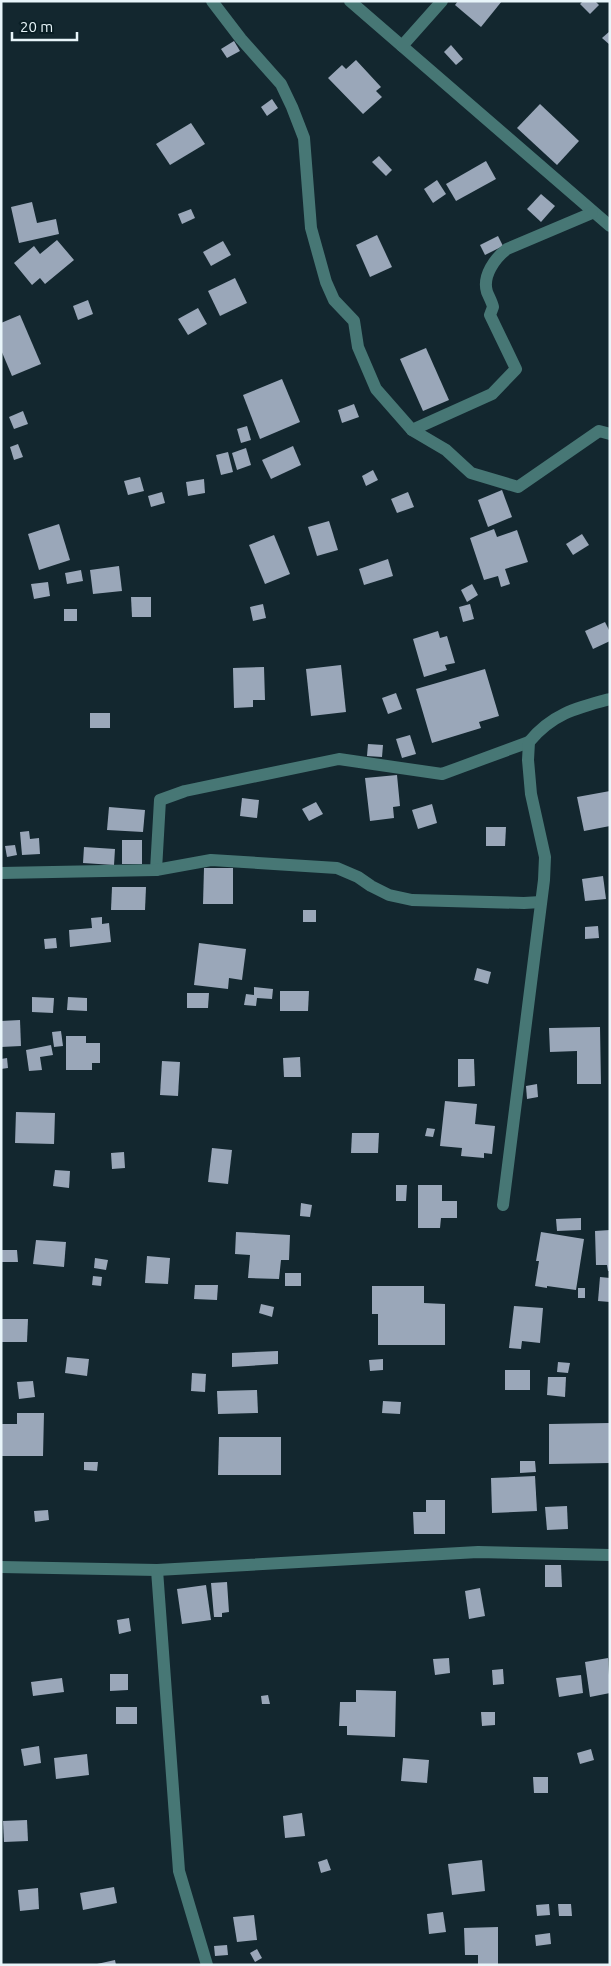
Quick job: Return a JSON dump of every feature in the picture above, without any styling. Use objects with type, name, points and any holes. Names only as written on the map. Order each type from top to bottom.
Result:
[{"type":"street","points":[[212,1],[281,84],[292,107],[304,138],[312,228],[326,282],[334,300],[354,321],[358,347],[376,389],[412,430],[446,450],[471,473],[518,487],[599,432],[610,434]]},
{"type":"street","points":[[350,1],[592,213],[610,226]]},
{"type":"street","points":[[402,46],[442,1]]},
{"type":"street","points":[[412,430],[492,394],[516,369],[490,315],[493,307],[486,290],[486,277],[501,254],[507,249],[592,213]]},
{"type":"street","points":[[156,870],[160,800],[185,791],[339,759],[442,774],[528,742],[558,716],[576,708],[610,699]]},
{"type":"street","points":[[503,1206],[545,857],[531,794],[528,742]]},
{"type":"street","points":[[1,874],[156,870],[211,860],[337,868],[358,877],[389,895],[412,900],[541,902]]},
{"type":"street","points":[[1,1567],[157,1570],[478,1552],[610,1555]]},
{"type":"street","points":[[157,1570],[179,1871],[207,1965]]},
{"type":"building","points":[[458,1],[502,1],[481,27],[455,5]]},
{"type":"building","points":[[583,1],[595,1],[599,5],[590,14],[580,4]]},
{"type":"building","points":[[610,31],[610,45],[602,38]]},
{"type":"building","points":[[234,41],[240,51],[227,58],[221,49]]},
{"type":"building","points":[[451,45],[463,59],[456,65],[444,52]]},
{"type":"building","points":[[356,60],[381,87],[376,91],[382,97],[363,114],[328,78],[342,65],[346,69]]},
{"type":"building","points":[[272,99],[278,108],[267,116],[261,107]]},
{"type":"building","points":[[540,104],[579,141],[557,165],[517,128]]},
{"type":"building","points":[[191,123],[205,144],[170,165],[156,144]]},
{"type":"building","points":[[379,156],[392,170],[386,176],[372,162]]},
{"type":"building","points":[[486,161],[496,179],[456,201],[446,184]]},
{"type":"building","points":[[437,180],[446,194],[433,203],[424,189]]},
{"type":"building","points":[[541,194],[555,206],[541,222],[527,209]]},
{"type":"building","points":[[32,202],[37,223],[56,219],[59,234],[19,243],[11,207]]},
{"type":"building","points":[[191,209],[195,218],[182,224],[178,214]]},
{"type":"building","points":[[377,235],[392,267],[370,277],[356,245]]},
{"type":"building","points":[[498,236],[503,246],[485,255],[480,245]]},
{"type":"building","points":[[57,240],[74,260],[45,284],[40,278],[32,285],[14,263],[34,246],[40,254]]},
{"type":"building","points":[[223,241],[231,255],[211,266],[203,252]]},
{"type":"building","points":[[235,278],[247,303],[220,316],[208,291]]},
{"type":"building","points":[[88,300],[93,314],[78,320],[73,306]]},
{"type":"building","points":[[198,308],[207,324],[188,335],[178,319]]},
{"type":"building","points":[[20,315],[41,364],[12,376],[1,350],[1,323]]},
{"type":"building","points":[[426,348],[449,400],[423,411],[400,359]]},
{"type":"building","points":[[282,379],[300,422],[260,439],[243,395]]},
{"type":"building","points":[[354,404],[359,417],[342,423],[338,410]]},
{"type":"building","points":[[23,411],[28,424],[14,429],[9,417]]},
{"type":"building","points":[[247,426],[251,440],[241,443],[237,429]]},
{"type":"building","points":[[18,444],[23,457],[14,460],[10,447]]},
{"type":"building","points":[[293,446],[301,465],[271,479],[262,460]]},
{"type":"building","points":[[246,448],[251,465],[237,470],[232,453]]},
{"type":"building","points":[[228,452],[233,472],[221,475],[216,455]]},
{"type":"building","points":[[373,470],[378,480],[366,486],[362,476]]},
{"type":"building","points":[[140,477],[144,491],[128,495],[124,481]]},
{"type":"building","points":[[204,479],[205,493],[188,496],[186,482]]},
{"type":"building","points":[[502,490],[512,517],[488,527],[478,500]]},
{"type":"building","points":[[162,492],[165,503],[151,507],[148,496]]},
{"type":"building","points":[[408,492],[414,507],[397,513],[391,499]]},
{"type":"building","points":[[329,521],[338,550],[317,556],[308,527]]},
{"type":"building","points":[[59,524],[70,560],[39,570],[28,534]]},
{"type":"building","points":[[494,529],[497,537],[517,530],[528,562],[505,569],[510,584],[501,587],[498,576],[484,580],[470,538]]},
{"type":"building","points":[[582,534],[589,545],[573,555],[566,544]]},
{"type":"building","points":[[274,535],[290,574],[265,584],[249,545]]},
{"type":"building","points":[[388,559],[393,576],[364,585],[359,569]]},
{"type":"building","points":[[119,566],[122,591],[93,594],[90,570]]},
{"type":"building","points":[[81,570],[83,581],[67,584],[65,573]]},
{"type":"building","points":[[48,582],[50,596],[34,599],[31,584]]},
{"type":"building","points":[[472,584],[478,595],[467,602],[461,590]]},
{"type":"building","points":[[131,597],[151,597],[151,617],[132,617]]},
{"type":"building","points":[[263,604],[266,618],[253,621],[250,607]]},
{"type":"building","points":[[470,604],[474,619],[463,622],[459,607]]},
{"type":"building","points":[[64,609],[77,609],[77,621],[64,621]]},
{"type":"building","points":[[605,622],[610,632],[610,641],[593,649],[585,631]]},
{"type":"building","points":[[438,631],[440,638],[447,636],[455,663],[445,665],[447,670],[424,677],[413,639]]},
{"type":"building","points":[[341,665],[346,712],[311,716],[306,669]]},
{"type":"building","points":[[264,667],[265,700],[253,700],[253,707],[234,708],[233,668]]},
{"type":"building","points":[[485,669],[499,716],[479,722],[481,728],[432,743],[416,689]]},
{"type":"building","points":[[396,693],[402,709],[388,714],[382,698]]},
{"type":"building","points":[[90,713],[110,713],[110,728],[90,728]]},
{"type":"building","points":[[410,735],[416,754],[402,758],[396,739]]},
{"type":"building","points":[[368,744],[383,745],[382,757],[367,756]]},
{"type":"building","points":[[397,775],[400,806],[393,807],[394,818],[370,821],[365,778]]},
{"type":"building","points":[[610,791],[610,826],[584,831],[577,797]]},
{"type":"building","points":[[242,798],[259,800],[257,818],[240,816]]},
{"type":"building","points":[[316,802],[323,814],[309,821],[302,809]]},
{"type":"building","points":[[432,804],[437,823],[418,829],[412,810]]},
{"type":"building","points":[[109,807],[145,810],[143,832],[107,830]]},
{"type":"building","points":[[486,827],[506,827],[505,846],[486,846]]},
{"type":"building","points":[[29,831],[30,839],[39,838],[40,854],[22,855],[20,832]]},
{"type":"building","points":[[122,840],[142,840],[142,864],[122,864]]},
{"type":"building","points":[[15,845],[17,855],[7,857],[5,846]]},
{"type":"building","points":[[84,847],[115,849],[114,865],[83,863]]},
{"type":"building","points":[[204,868],[233,868],[233,904],[203,904]]},
{"type":"building","points":[[603,876],[606,899],[585,901],[582,879]]},
{"type":"building","points":[[112,887],[146,887],[145,910],[111,910]]},
{"type":"building","points":[[303,910],[316,910],[316,922],[303,922]]},
{"type":"building","points":[[102,917],[102,924],[109,923],[111,942],[70,947],[69,930],[92,928],[91,918]]},
{"type":"building","points":[[598,926],[599,938],[585,939],[585,927]]},
{"type":"building","points":[[56,938],[57,948],[45,949],[44,939]]},
{"type":"building","points":[[199,943],[246,949],[242,980],[229,978],[228,989],[194,985]]},
{"type":"building","points":[[477,968],[491,972],[488,984],[474,980]]},
{"type":"building","points":[[254,987],[273,989],[272,999],[257,998],[256,1006],[244,1005],[246,994],[254,995]]},
{"type":"building","points":[[280,991],[309,991],[308,1011],[280,1011]]},
{"type":"building","points":[[187,993],[209,993],[208,1008],[187,1008]]},
{"type":"building","points":[[32,997],[54,998],[53,1013],[32,1012]]},
{"type":"building","points":[[68,997],[87,998],[87,1011],[67,1010]]},
{"type":"building","points":[[20,1020],[21,1046],[1,1047],[1,1021]]},
{"type":"building","points":[[600,1027],[601,1084],[577,1084],[577,1051],[550,1052],[549,1028]]},
{"type":"building","points":[[61,1031],[63,1046],[54,1047],[52,1032]]},
{"type":"building","points":[[66,1036],[86,1036],[86,1043],[100,1043],[100,1063],[92,1063],[92,1070],[66,1070]]},
{"type":"building","points":[[51,1045],[53,1055],[40,1057],[42,1070],[29,1071],[26,1050]]},
{"type":"building","points":[[300,1057],[301,1077],[284,1077],[283,1058]]},
{"type":"building","points":[[7,1058],[8,1068],[1,1069],[1,1059]]},
{"type":"building","points":[[458,1059],[474,1059],[475,1086],[458,1087]]},
{"type":"building","points":[[162,1061],[180,1062],[178,1096],[160,1095]]},
{"type":"building","points":[[537,1084],[538,1097],[527,1099],[526,1086]]},
{"type":"building","points":[[445,1101],[477,1104],[475,1124],[495,1126],[492,1154],[484,1153],[484,1158],[461,1156],[462,1148],[440,1146]]},
{"type":"building","points":[[16,1112],[55,1113],[54,1144],[15,1143]]},
{"type":"building","points":[[427,1128],[435,1129],[433,1137],[425,1136]]},
{"type":"building","points":[[352,1133],[379,1133],[378,1153],[351,1153]]},
{"type":"building","points":[[212,1148],[232,1150],[228,1184],[208,1182]]},
{"type":"building","points":[[124,1152],[125,1168],[112,1169],[111,1153]]},
{"type":"building","points":[[55,1170],[70,1171],[69,1188],[53,1186]]},
{"type":"building","points":[[396,1185],[407,1185],[406,1201],[396,1201]]},
{"type":"building","points":[[418,1185],[442,1185],[442,1201],[457,1201],[457,1218],[441,1218],[440,1228],[418,1228]]},
{"type":"building","points":[[301,1203],[312,1205],[310,1217],[300,1216]]},
{"type":"building","points":[[581,1218],[581,1230],[557,1231],[556,1219]]},
{"type":"building","points":[[610,1230],[610,1271],[608,1271],[607,1265],[596,1265],[595,1231]]},
{"type":"building","points":[[236,1232],[290,1235],[289,1260],[281,1260],[279,1279],[248,1278],[250,1255],[235,1254]]},
{"type":"building","points":[[541,1232],[584,1239],[576,1290],[535,1286],[539,1261],[536,1261]]},
{"type":"building","points":[[36,1240],[66,1242],[64,1267],[33,1264]]},
{"type":"building","points":[[1,1250],[17,1250],[18,1262],[1,1262]]},
{"type":"building","points":[[147,1256],[170,1258],[168,1284],[145,1283]]},
{"type":"building","points":[[95,1258],[108,1260],[106,1270],[94,1268]]},
{"type":"building","points":[[285,1273],[301,1273],[301,1286],[285,1286]]},
{"type":"building","points":[[93,1276],[102,1277],[101,1286],[92,1285]]},
{"type":"building","points":[[600,1277],[610,1278],[610,1302],[598,1301]]},
{"type":"building","points":[[195,1285],[218,1285],[217,1300],[194,1299]]},
{"type":"building","points":[[372,1286],[424,1286],[424,1303],[445,1304],[445,1345],[378,1345],[378,1314],[372,1314]]},
{"type":"building","points":[[578,1288],[585,1288],[585,1298],[578,1298]]},
{"type":"building","points":[[261,1304],[274,1307],[272,1317],[259,1313]]},
{"type":"building","points":[[514,1306],[543,1308],[540,1343],[522,1341],[521,1349],[509,1348]]},
{"type":"building","points":[[1,1319],[28,1319],[27,1342],[1,1342]]},
{"type":"building","points":[[278,1351],[278,1364],[232,1367],[232,1353]]},
{"type":"building","points":[[67,1357],[89,1359],[87,1376],[65,1373]]},
{"type":"building","points":[[383,1359],[383,1370],[370,1371],[369,1360]]},
{"type":"building","points":[[558,1362],[570,1363],[568,1373],[557,1372]]},
{"type":"building","points":[[505,1370],[530,1370],[530,1390],[505,1390]]},
{"type":"building","points":[[192,1373],[206,1374],[205,1392],[191,1391]]},
{"type":"building","points":[[548,1377],[566,1377],[565,1397],[547,1395]]},
{"type":"building","points":[[33,1381],[35,1397],[19,1399],[17,1382]]},
{"type":"building","points":[[257,1390],[258,1413],[218,1414],[217,1391]]},
{"type":"building","points":[[383,1401],[401,1402],[400,1414],[382,1413]]},
{"type":"building","points":[[17,1413],[44,1413],[43,1456],[1,1456],[1,1424],[17,1424]]},
{"type":"building","points":[[610,1423],[610,1463],[549,1464],[549,1424]]},
{"type":"building","points":[[219,1437],[281,1437],[281,1475],[218,1475]]},
{"type":"building","points":[[520,1461],[535,1461],[536,1472],[520,1473]]},
{"type":"building","points":[[84,1462],[98,1462],[97,1471],[84,1470]]},
{"type":"building","points":[[535,1476],[537,1511],[492,1513],[491,1478]]},
{"type":"building","points":[[426,1500],[445,1500],[445,1534],[414,1534],[413,1512],[426,1512]]},
{"type":"building","points":[[567,1506],[568,1529],[547,1530],[545,1507]]},
{"type":"building","points":[[48,1510],[49,1520],[35,1522],[34,1511]]},
{"type":"building","points":[[545,1565],[561,1565],[562,1587],[545,1587]]},
{"type":"building","points":[[227,1582],[229,1612],[222,1613],[222,1617],[214,1617],[211,1583]]},
{"type":"building","points":[[206,1585],[211,1620],[182,1624],[177,1589]]},
{"type":"building","points":[[480,1588],[485,1616],[469,1619],[465,1591]]},
{"type":"building","points":[[129,1618],[131,1631],[119,1634],[117,1620]]},
{"type":"building","points":[[449,1658],[450,1673],[435,1675],[433,1659]]},
{"type":"building","points":[[608,1658],[610,1693],[590,1697],[585,1662]]},
{"type":"building","points":[[503,1669],[504,1684],[493,1685],[492,1670]]},
{"type":"building","points":[[110,1674],[128,1674],[128,1690],[110,1691]]},
{"type":"building","points":[[581,1675],[583,1693],[559,1697],[556,1678]]},
{"type":"building","points":[[62,1678],[64,1692],[33,1696],[31,1682]]},
{"type":"building","points":[[356,1690],[396,1691],[395,1737],[347,1735],[347,1726],[339,1726],[340,1702],[356,1702]]},
{"type":"building","points":[[268,1695],[270,1704],[262,1704],[261,1696]]},
{"type":"building","points":[[116,1707],[137,1707],[137,1724],[116,1724]]},
{"type":"building","points":[[481,1712],[495,1712],[495,1725],[482,1726]]},
{"type":"building","points":[[39,1746],[41,1763],[24,1766],[21,1749]]},
{"type":"building","points":[[591,1749],[594,1760],[580,1764],[577,1753]]},
{"type":"building","points":[[87,1754],[89,1775],[56,1779],[54,1758]]},
{"type":"building","points":[[403,1758],[429,1760],[427,1783],[401,1781]]},
{"type":"building","points":[[533,1777],[548,1777],[548,1793],[534,1793]]},
{"type":"building","points":[[302,1813],[305,1836],[285,1838],[283,1816]]},
{"type":"building","points":[[27,1820],[28,1841],[4,1842],[3,1821]]},
{"type":"building","points":[[327,1859],[331,1870],[321,1873],[318,1862]]},
{"type":"building","points":[[482,1860],[485,1891],[452,1895],[448,1864]]},
{"type":"building","points":[[114,1887],[117,1903],[83,1910],[80,1893]]},
{"type":"building","points":[[38,1888],[39,1909],[20,1911],[18,1890]]},
{"type":"building","points":[[549,1904],[550,1915],[537,1916],[536,1905]]},
{"type":"building","points":[[558,1904],[571,1904],[572,1916],[559,1916]]},
{"type":"building","points":[[443,1912],[446,1932],[429,1934],[427,1914]]},
{"type":"building","points":[[254,1915],[257,1940],[237,1942],[233,1917]]},
{"type":"building","points":[[498,1927],[498,1965],[478,1965],[478,1955],[465,1955],[464,1928]]},
{"type":"building","points":[[550,1933],[551,1944],[536,1946],[535,1935]]},
{"type":"building","points":[[227,1945],[228,1955],[215,1956],[214,1946]]},
{"type":"building","points":[[257,1949],[262,1958],[255,1962],[250,1953]]},
{"type":"building","points":[[115,1960],[116,1965],[97,1965],[97,1964]]}]
